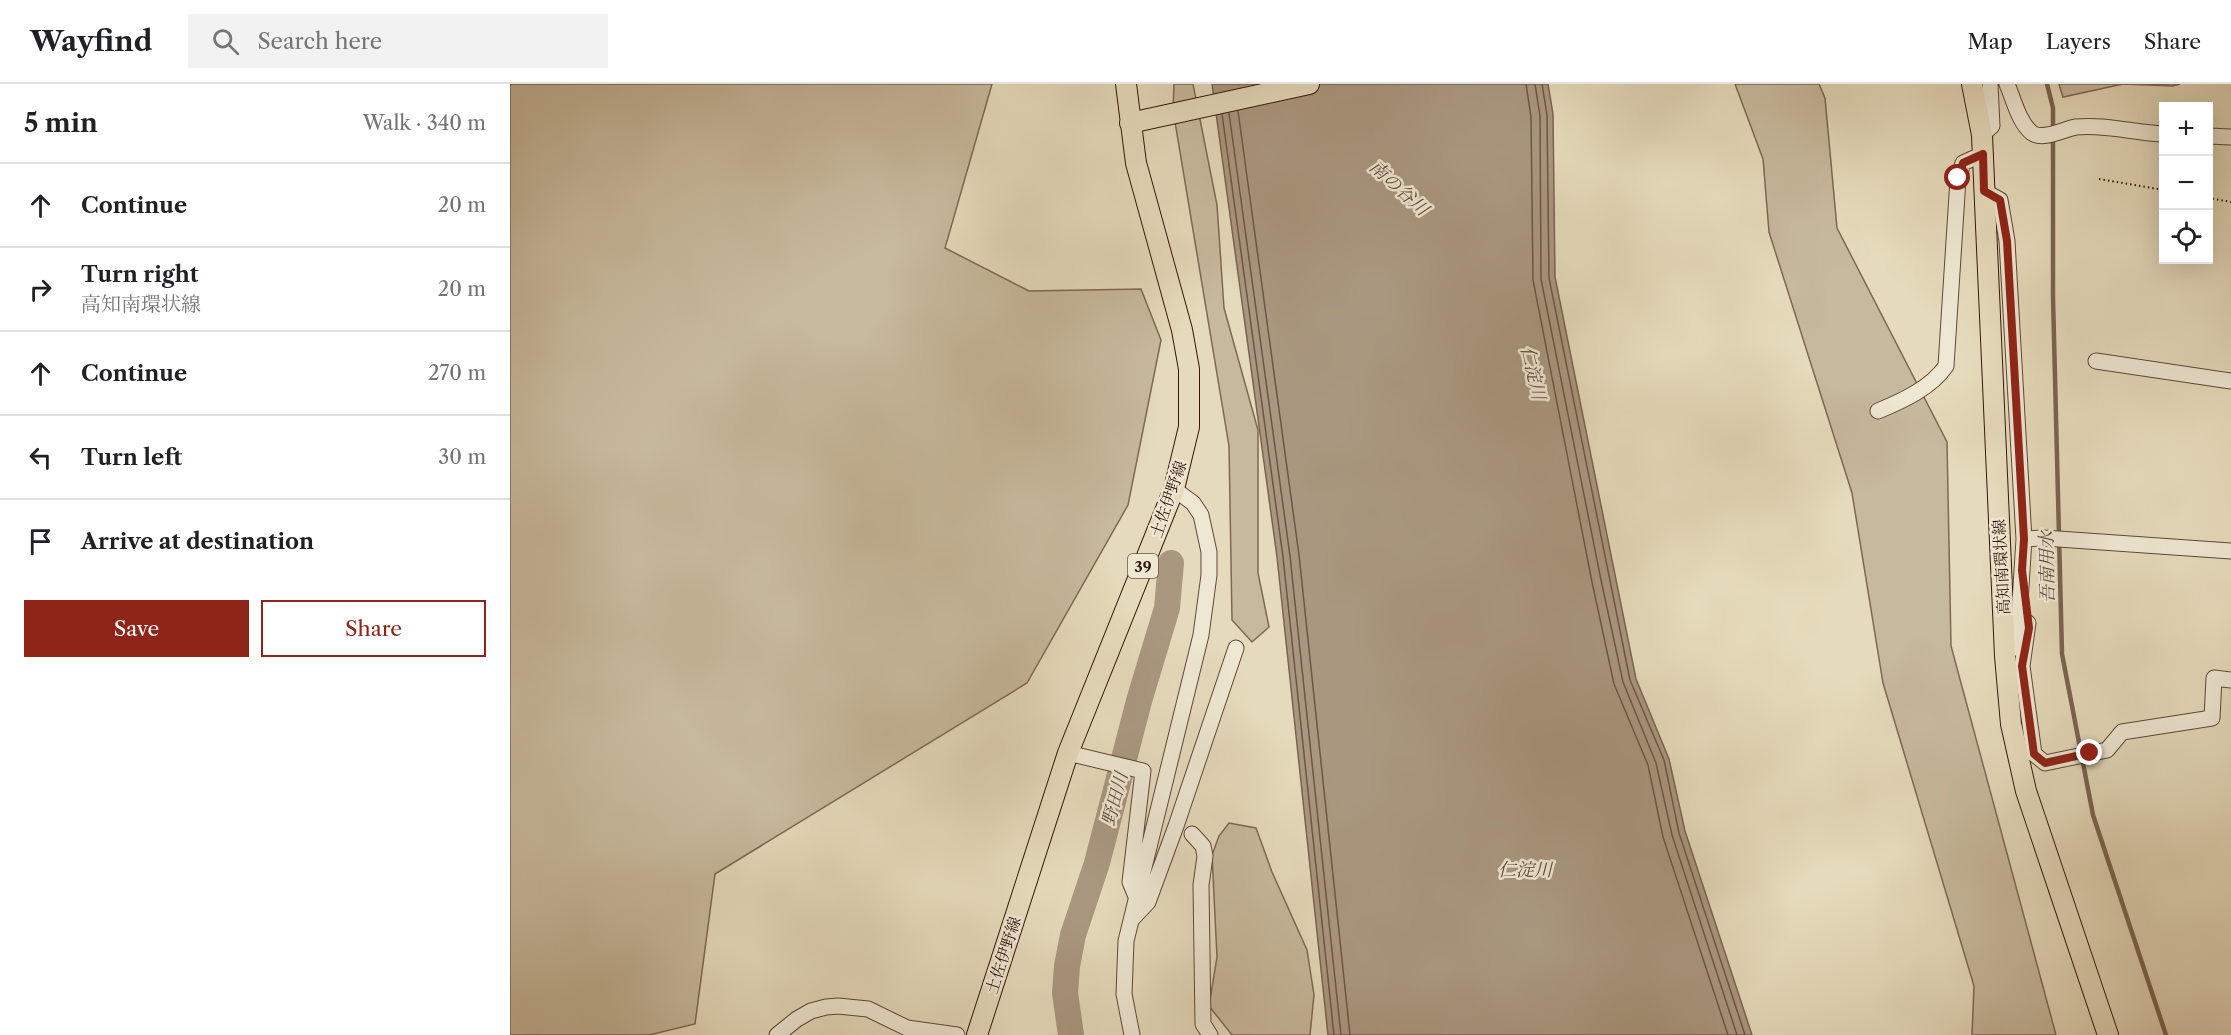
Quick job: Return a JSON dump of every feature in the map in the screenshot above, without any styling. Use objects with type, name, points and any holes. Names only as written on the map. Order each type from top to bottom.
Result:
[{"type":"main road","name":"土佐伊野線","points":[[977,1035],[1068,753],[1174,489],[1189,427],[1190,369],[1182,330],[1138,173],[1126,84]]},
{"type":"main road","points":[[1130,123],[1309,84]]},
{"type":"main road","name":"高知南環状線","points":[[1972,84],[1982,145],[2005,656],[2011,724],[2026,790],[2108,1035]]},
{"type":"street","points":[[1878,411],[1901,402],[1939,375],[1946,366],[1958,178],[1963,163],[1982,145],[1992,126],[1990,84]]},
{"type":"street","points":[[2007,84],[2025,125],[2033,134],[2041,136],[2075,128],[2092,127],[2159,134]]},
{"type":"street","points":[[2213,136],[2231,137]]},
{"type":"street","points":[[1984,191],[2000,200],[2007,241],[2024,539],[2018,634],[2013,647],[2005,656]]},
{"type":"street","points":[[2096,361],[2231,381]]},
{"type":"street","points":[[1125,1034],[1123,974],[1126,941],[1201,635],[1209,575],[1209,552],[1201,515],[1193,503],[1174,489]]},
{"type":"street","points":[[2024,539],[2044,538],[2231,551]]},
{"type":"street","points":[[2022,570],[2029,628],[2022,666],[2034,754],[2045,763],[2107,750],[2122,732],[2212,718],[2214,678],[2231,680]]},
{"type":"street","points":[[1131,921],[1148,902],[1236,648]]},
{"type":"street","points":[[1068,753],[1124,764],[1140,769],[1144,774],[1130,882],[1137,899]]},
{"type":"street","points":[[1192,834],[1203,846],[1205,856],[1201,885],[1202,1004],[1203,1024],[1210,1035]]},
{"type":"street","points":[[777,1035],[797,1019],[826,1006],[867,1009],[907,1028],[957,1035]]},
{"type":"path","points":[[2099,179],[2159,189]]},
{"type":"path","points":[[2213,199],[2231,202]]},
{"type":"shaded area","points":[[510,84],[992,84],[945,248],[1029,291],[1141,289],[1161,340],[1128,505],[1027,683],[715,874],[695,1024],[649,1035],[510,1035]]},
{"type":"shaded area","points":[[1174,84],[1193,84],[1217,205],[1224,308],[1258,430],[1258,573],[1269,627],[1252,642],[1232,620],[1229,446],[1173,110]]},
{"type":"shaded area","points":[[1735,84],[1819,84],[1825,98],[1837,228],[1947,442],[1951,646],[2056,1035],[1972,1035],[1974,986],[1883,683],[1852,493],[1769,232],[1763,159]]},
{"type":"shaded area","points":[[2059,84],[2123,84],[2063,97]]},
{"type":"shaded area","points":[[2123,84],[2180,84],[2173,86]]},
{"type":"shaded area","points":[[1229,823],[1256,828],[1272,872],[1307,950],[1314,995],[1310,1035],[1232,1035],[1209,1006],[1217,957],[1212,855],[1219,836]]},
{"type":"water","points":[[1212,84],[1548,84],[1553,114],[1555,277],[1636,679],[1669,759],[1685,831],[1752,1035],[1328,1035],[1277,557]]},
{"type":"waterway","name":"吾南用水","points":[[2047,84],[2053,108],[2053,298],[2062,654],[2093,815],[2166,1035]]},
{"type":"waterway","name":"野田川","points":[[1071,1035],[1065,993],[1073,935],[1097,863],[1139,701],[1167,608],[1171,563]]},
{"type":"route","points":[[1958,178],[1963,163],[1983,154],[1984,191],[2000,200],[2007,241],[2024,539],[2022,570],[2029,628],[2022,666],[2034,754],[2045,763],[2090,753]]},
{"type":"water label","name":"南の谷川","points":[[1399,188]]},
{"type":"water label","name":"仁淀川","points":[[1533,373]]},
{"type":"water label","name":"仁淀川","points":[[1525,870]]}]
